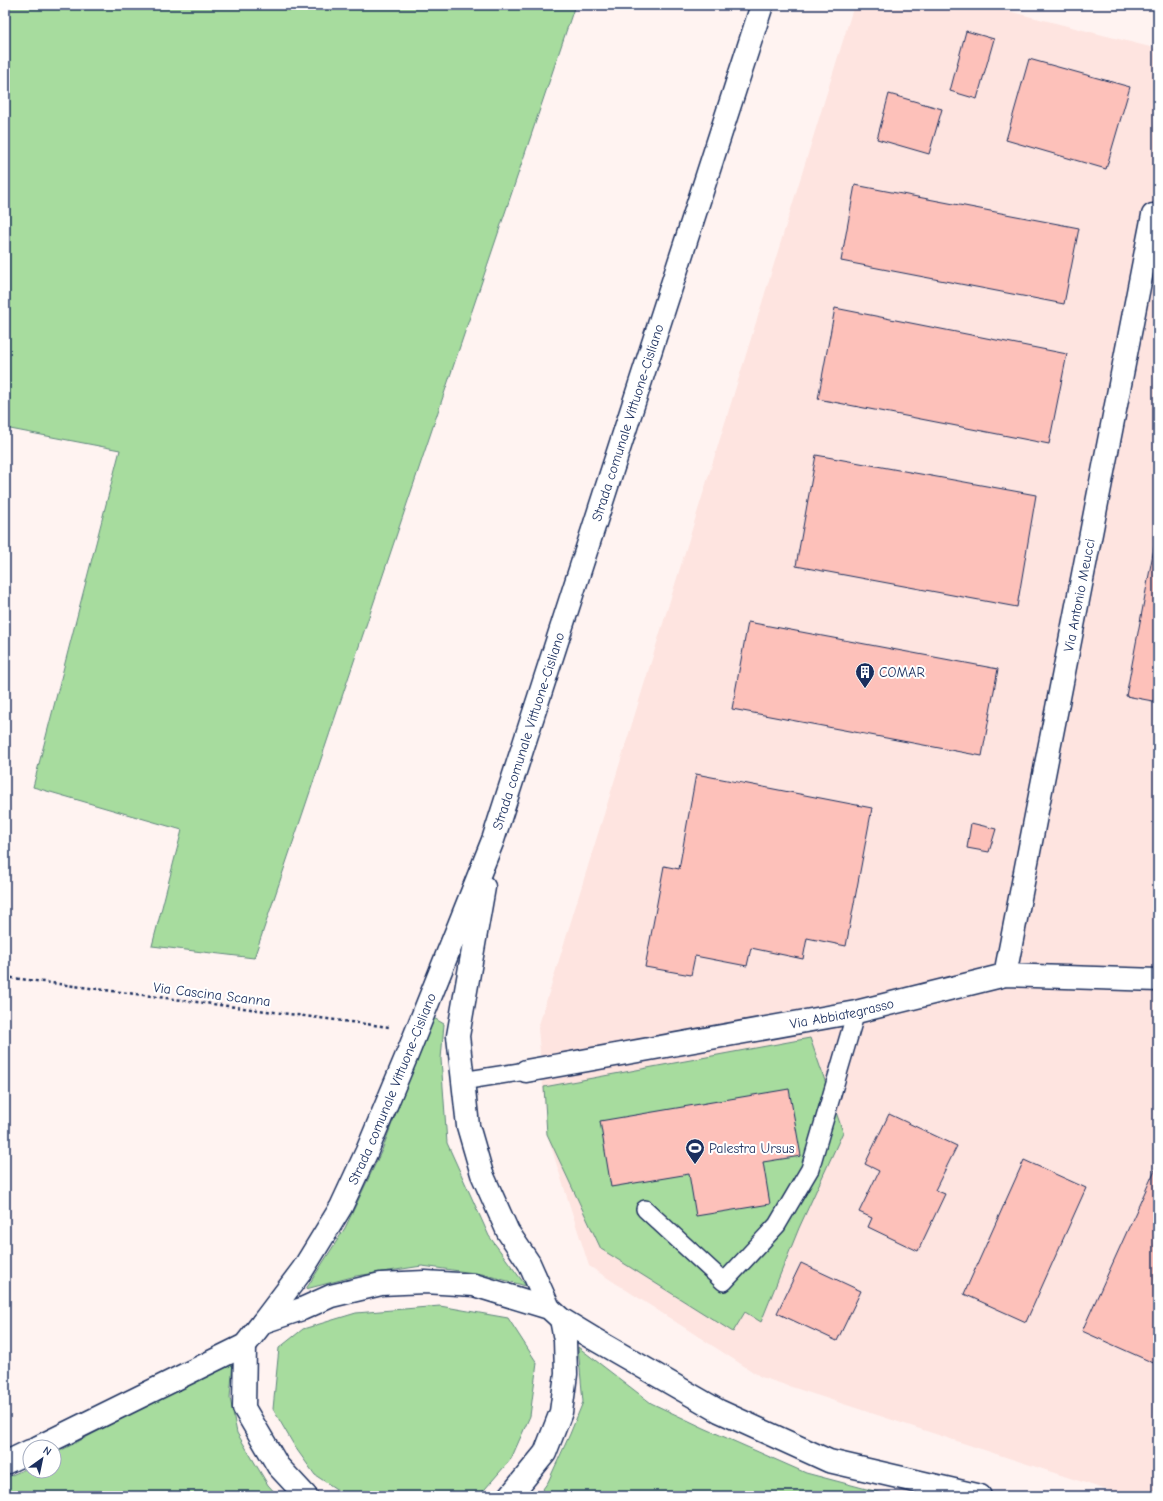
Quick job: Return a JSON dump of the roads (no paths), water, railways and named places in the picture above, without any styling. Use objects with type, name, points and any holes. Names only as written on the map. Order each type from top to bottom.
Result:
[{"type":"main road","name":"Strada comunale Vittuone-Cisliano","points":[[245,1345],[303,1269],[341,1207],[367,1151],[493,840],[762,5]]},
{"type":"main road","name":"Via Antonio Meucci","points":[[1005,975],[1153,215]]},
{"type":"main road","name":"Strada comunale Vittuone-Cisliano","points":[[493,840],[458,1036],[468,1126],[482,1174],[508,1232],[529,1263],[555,1314],[565,1340],[566,1374],[560,1412],[545,1453],[510,1496]]},
{"type":"main road","name":"Via Abbiategrasso","points":[[526,1071],[856,1012],[1005,975],[1158,980]]},
{"type":"main road","points":[[263,1322],[302,1309],[331,1296],[381,1284],[425,1282],[474,1285],[555,1314],[719,1411],[829,1461],[980,1496]]},
{"type":"main road","points":[[54,1439],[245,1345],[244,1408],[278,1466],[306,1496]]},
{"type":"main road","points":[[5,1463],[22,1455]]},
{"type":"lane","points":[[645,1209],[724,1282],[777,1225],[810,1169],[856,1012]]},
{"type":"lane","points":[[462,1081],[526,1071]]},
{"type":"place","name":"COMAR","points":[[865,689]]},
{"type":"place","name":"Palestra Ursus","points":[[695,1165]]}]
